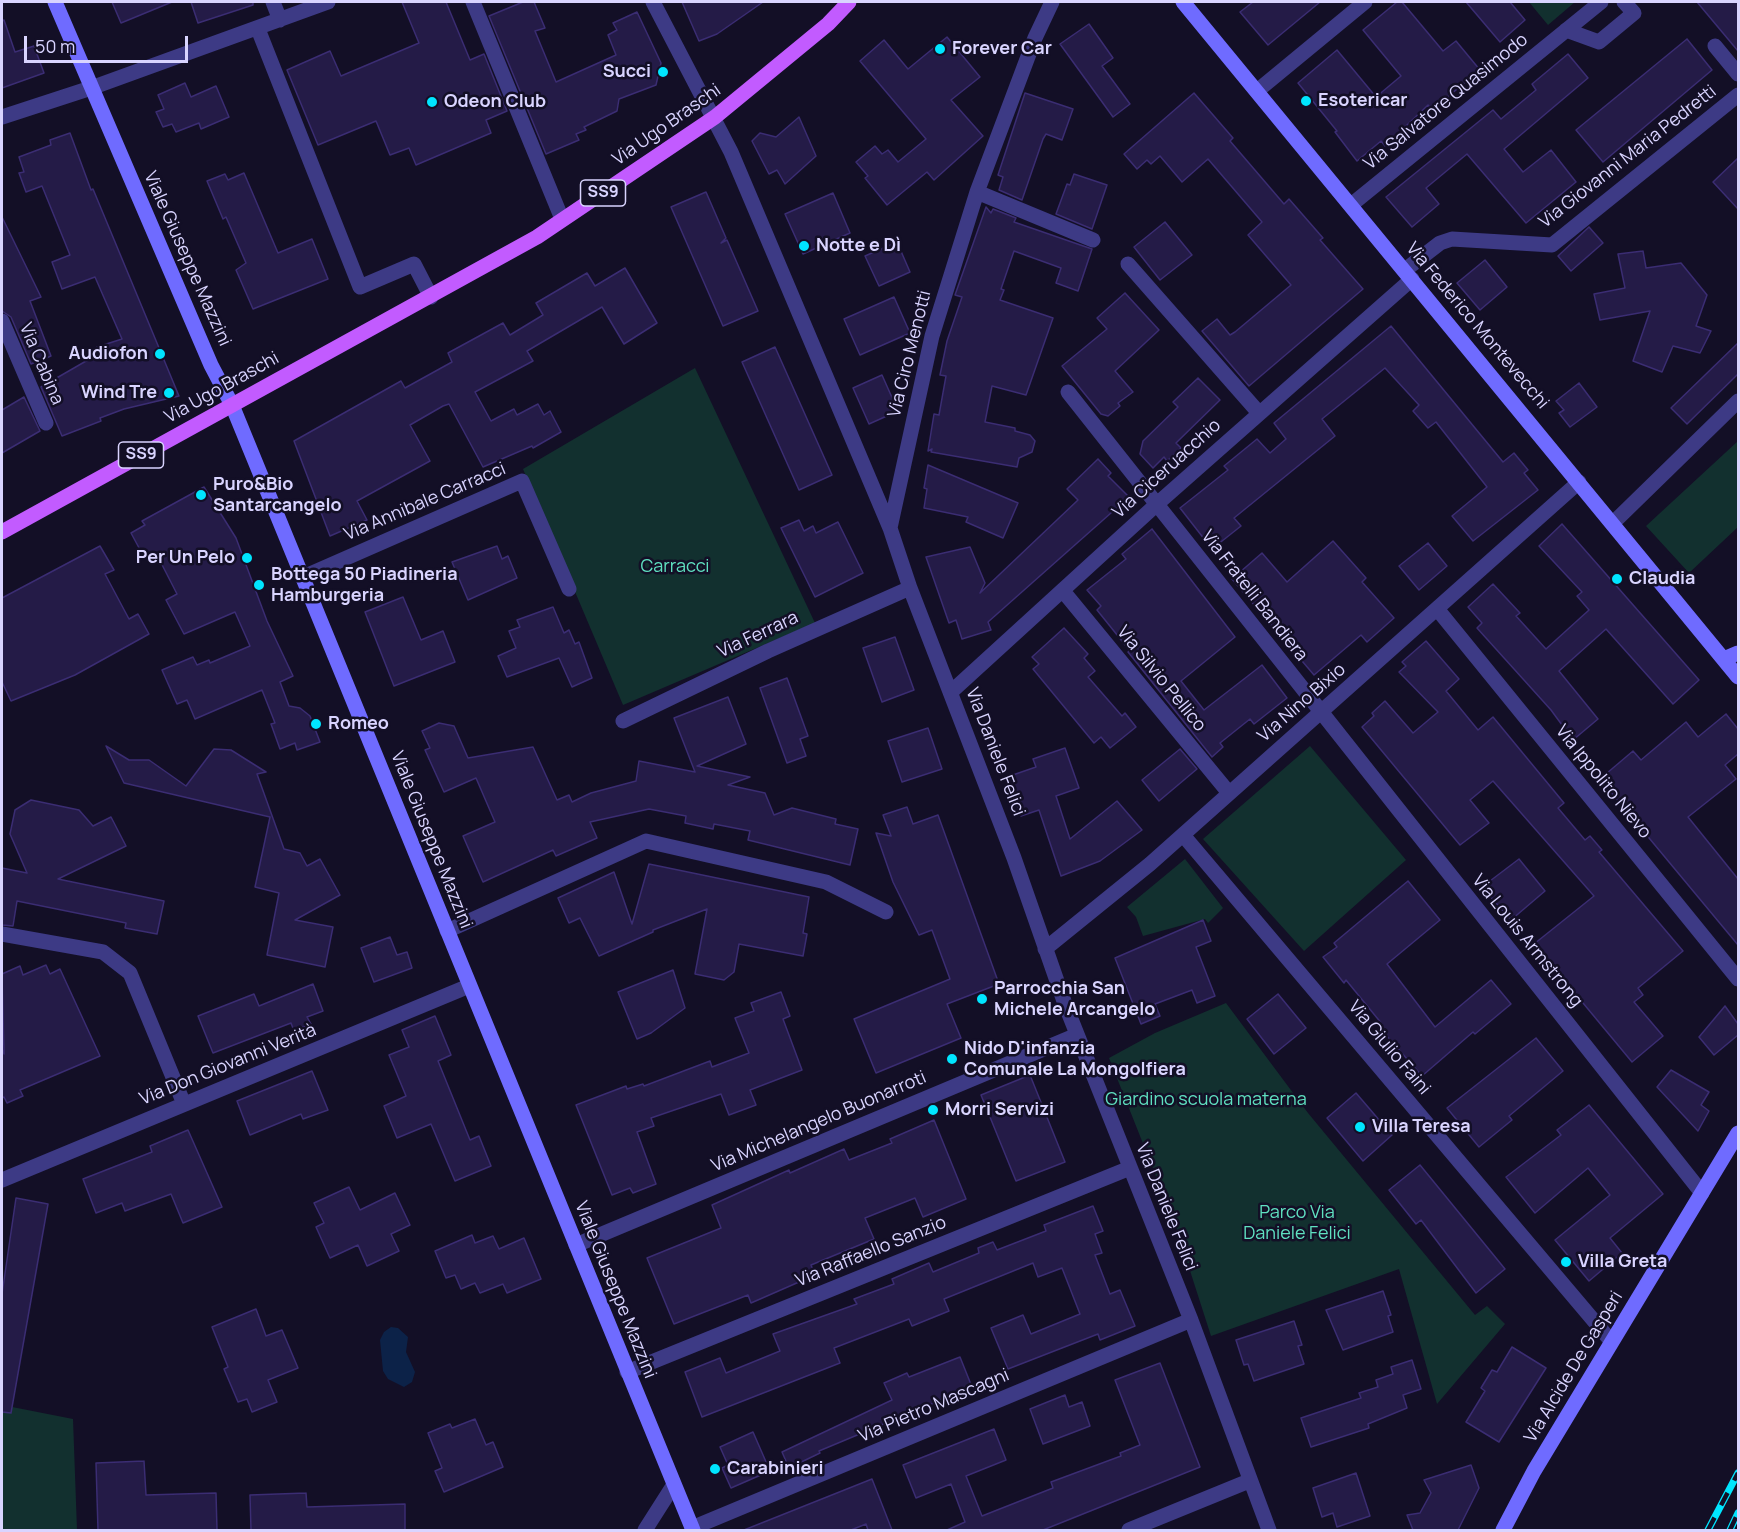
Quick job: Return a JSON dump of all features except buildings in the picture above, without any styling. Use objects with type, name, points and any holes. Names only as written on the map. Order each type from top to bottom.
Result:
[{"type":"main road","name":"Via Ugo Braschi","points":[[2,532],[431,297],[562,219],[715,117],[828,24],[849,2]]},
{"type":"street","name":"Viale Giuseppe Mazzini","points":[[56,2],[91,88],[232,405],[692,1529]]},
{"type":"street","points":[[273,2],[280,20]]},
{"type":"street","points":[[2,117],[91,88],[328,2]]},
{"type":"street","points":[[473,2],[562,219]]},
{"type":"street","name":"Via Daniele Felici","points":[[653,2],[715,117],[890,528],[910,588],[951,692],[1077,1035],[1191,1320],[1269,1530]]},
{"type":"street","name":"Via Ciro Menotti","points":[[890,528],[932,336],[977,192],[1035,38],[1052,2]]},
{"type":"street","name":"Via Federico Montevecchi","points":[[1183,2],[1409,274],[1738,677]]},
{"type":"street","points":[[1257,91],[1365,2]]},
{"type":"street","name":"Via Salvatore Quasimodo","points":[[1351,205],[1601,2]]},
{"type":"street","points":[[1566,30],[1599,42],[1634,13],[1624,2]]},
{"type":"street","points":[[258,29],[360,287],[414,264],[431,297]]},
{"type":"street","points":[[1715,46],[1738,74]]},
{"type":"street","name":"Via Giovanni Maria Pedretti","points":[[1409,274],[1440,243],[1452,239],[1551,245],[1738,95]]},
{"type":"street","points":[[977,192],[1093,240]]},
{"type":"street","points":[[1128,264],[1259,413]]},
{"type":"street","name":"Via Ciceruacchio","points":[[951,692],[1409,274]]},
{"type":"street","name":"Via Cabina","points":[[2,321],[46,423]]},
{"type":"street","name":"Via Fratelli Bandiera","points":[[1068,392],[1320,713]]},
{"type":"street","points":[[1613,523],[1738,401]]},
{"type":"street","name":"Via Annibale Carracci","points":[[303,577],[522,481],[568,589]]},
{"type":"street","name":"Via Nino Bixio","points":[[1046,949],[1184,835],[1579,482]]},
{"type":"street","name":"Via Ferrara","points":[[623,722],[768,651],[910,588]]},
{"type":"street","name":"Via Silvio Pellico","points":[[1063,591],[1229,793]]},
{"type":"street","name":"Via Ippolito Nievo","points":[[1438,610],[1738,979]]},
{"type":"street","points":[[1724,659],[1738,653]]},
{"type":"street","name":"Via Louis Armstrong","points":[[1320,713],[1702,1193]]},
{"type":"street","name":"Via Giulio Faini","points":[[1184,835],[1611,1341]]},
{"type":"street","points":[[447,931],[616,852],[646,841],[826,882],[886,912]]},
{"type":"street","points":[[2,934],[103,952],[130,973],[184,1104]]},
{"type":"street","name":"Via Don Giovanni Verità","points":[[2,1180],[469,986]]},
{"type":"street","name":"Via Michelangelo Buonarroti","points":[[576,1245],[1077,1035]]},
{"type":"street","name":"Via Alcide De Gasperi","points":[[1503,1530],[1534,1471],[1738,1133]]},
{"type":"street","name":"Via Raffaello Sanzio","points":[[627,1372],[1130,1168]]},
{"type":"street","name":"Via Pietro Mascagni","points":[[692,1529],[1191,1320]]},
{"type":"street","points":[[1129,1530],[1250,1481]]},
{"type":"street","points":[[645,1530],[674,1486]]},
{"type":"green space","points":[[1529,2],[1575,2],[1548,25]]},
{"type":"green space","name":"Carracci","points":[[695,368],[815,623],[623,705],[523,469]]},
{"type":"green space","points":[[1738,441],[1738,527],[1689,573],[1646,526]]},
{"type":"green space","points":[[1310,746],[1406,860],[1304,951],[1203,839]]},
{"type":"green space","points":[[1185,859],[1223,908],[1208,923],[1205,919],[1143,936],[1136,917],[1127,907]]},
{"type":"green space","points":[[1226,1003],[1308,1113],[1475,1315],[1487,1306],[1505,1324],[1437,1404],[1399,1269],[1211,1336],[1175,1224],[1109,1058],[1155,1033]]},
{"type":"green space","points":[[2,1405],[73,1419],[77,1530],[2,1530]]},
{"type":"water","points":[[391,1327],[398,1328],[408,1337],[406,1352],[415,1372],[412,1382],[404,1387],[388,1379],[383,1371],[380,1340],[384,1332]]},
{"type":"railway","points":[[1708,1530],[1738,1473]]},
{"type":"railway","points":[[1730,1530],[1738,1513]]},
{"type":"place","name":"Forever Car","points":[[940,49]]},
{"type":"place","name":"Succi","points":[[663,72]]},
{"type":"place","name":"Esotericar","points":[[1306,101]]},
{"type":"place","name":"Odeon Club","points":[[432,102]]},
{"type":"place","name":"Notte e Dì","points":[[804,246]]},
{"type":"place","name":"Audiofon","points":[[160,354]]},
{"type":"place","name":"Wind Tre","points":[[169,393]]},
{"type":"place","name":"Puro&Bio Santarcangelo","points":[[201,495]]},
{"type":"place","name":"Per Un Pelo","points":[[247,558]]},
{"type":"place","name":"Claudia","points":[[1617,579]]},
{"type":"place","name":"Bottega 50 Piadineria Hamburgeria","points":[[259,585]]},
{"type":"place","name":"Romeo","points":[[316,724]]},
{"type":"place","name":"Parrocchia San Michele Arcangelo","points":[[982,999]]},
{"type":"place","name":"Nido D'infanzia Comunale La Mongolfiera","points":[[952,1059]]},
{"type":"place","name":"Morri Servizi","points":[[933,1110]]},
{"type":"place","name":"Villa Teresa","points":[[1360,1127]]},
{"type":"place","name":"Villa Greta","points":[[1566,1262]]},
{"type":"place","name":"Carabinieri","points":[[715,1469]]},
{"type":"park label","name":"Giardino scuola materna","points":[[1206,1100]]},
{"type":"park label","name":"Parco Via Daniele Felici","points":[[1297,1223]]}]
